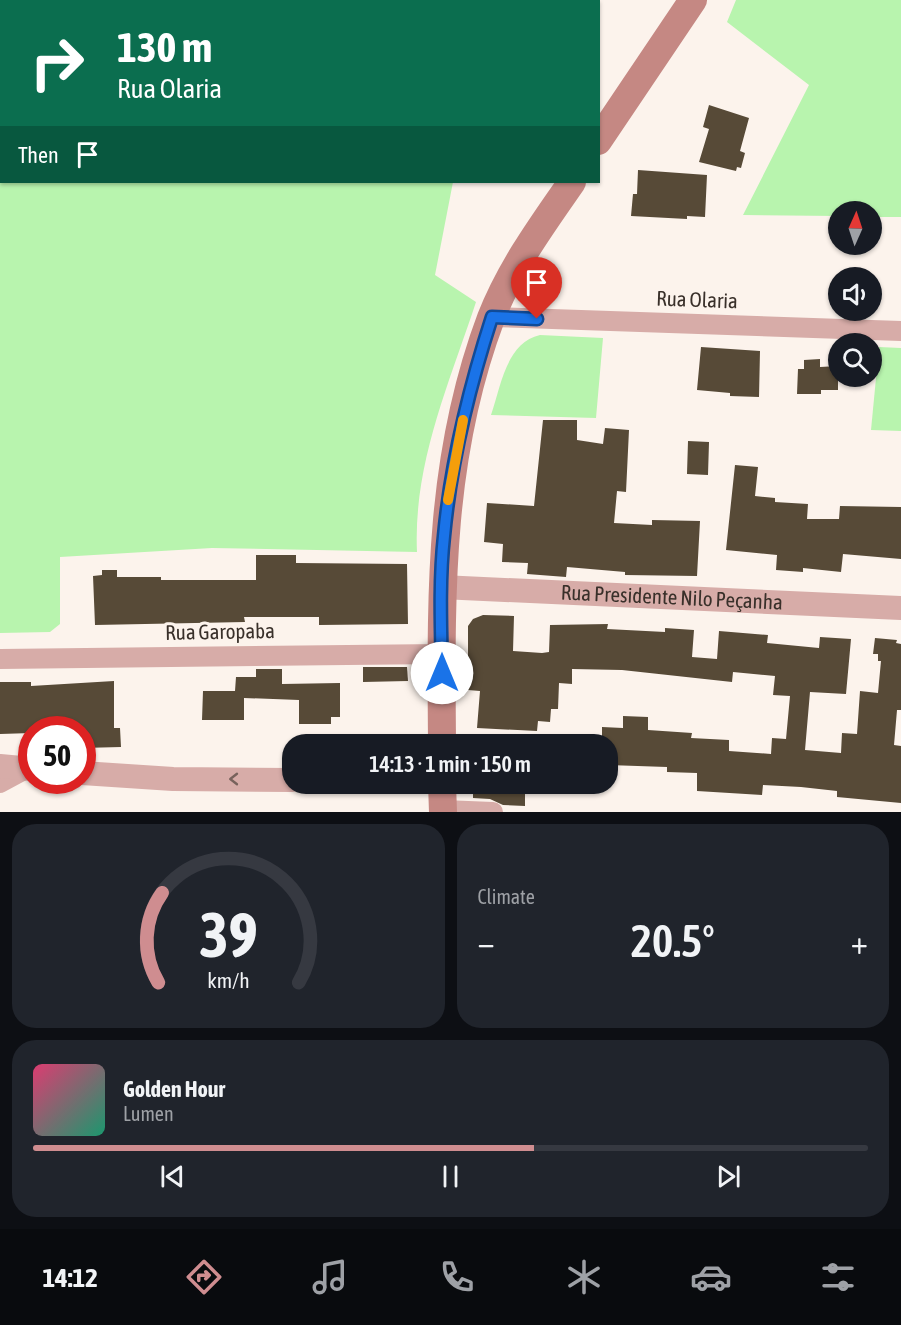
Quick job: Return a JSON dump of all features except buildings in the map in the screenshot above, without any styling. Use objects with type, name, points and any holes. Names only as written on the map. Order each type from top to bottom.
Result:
[{"type":"main road","points":[[600,138],[693,0]]},
{"type":"main road","points":[[442,734],[441,587],[444,537],[452,474],[475,369],[492,317],[510,277],[571,183]]},
{"type":"street","name":"Rua Olaria","points":[[492,317],[901,331]]},
{"type":"street","name":"Rua Presidente Nilo Peçanha","points":[[441,587],[901,608]]},
{"type":"street","name":"Rua Garopaba","points":[[0,659],[441,654]]},
{"type":"street","points":[[0,766],[18,768]]},
{"type":"street","points":[[0,783],[18,774]]},
{"type":"street","points":[[96,774],[173,779],[282,780]]},
{"type":"street","points":[[443,802],[494,812]]},
{"type":"green space","points":[[736,0],[901,0],[901,217],[882,217],[882,201],[828,201],[828,216],[743,215],[809,85],[727,22]]},
{"type":"green space","points":[[0,183],[453,183],[435,275],[476,302],[444,394],[427,456],[417,519],[417,552],[212,548],[60,557],[60,624],[50,632],[0,633]]},
{"type":"green space","points":[[540,335],[603,338],[596,418],[491,415],[506,367],[512,356],[519,347]]},
{"type":"green space","points":[[882,347],[901,348],[901,431],[871,430],[875,387],[882,387]]},
{"type":"slow traffic","points":[[448,500],[463,420]]},
{"type":"route","points":[[442,673],[441,587],[444,537],[452,474],[475,369],[492,317],[537,319]]}]
